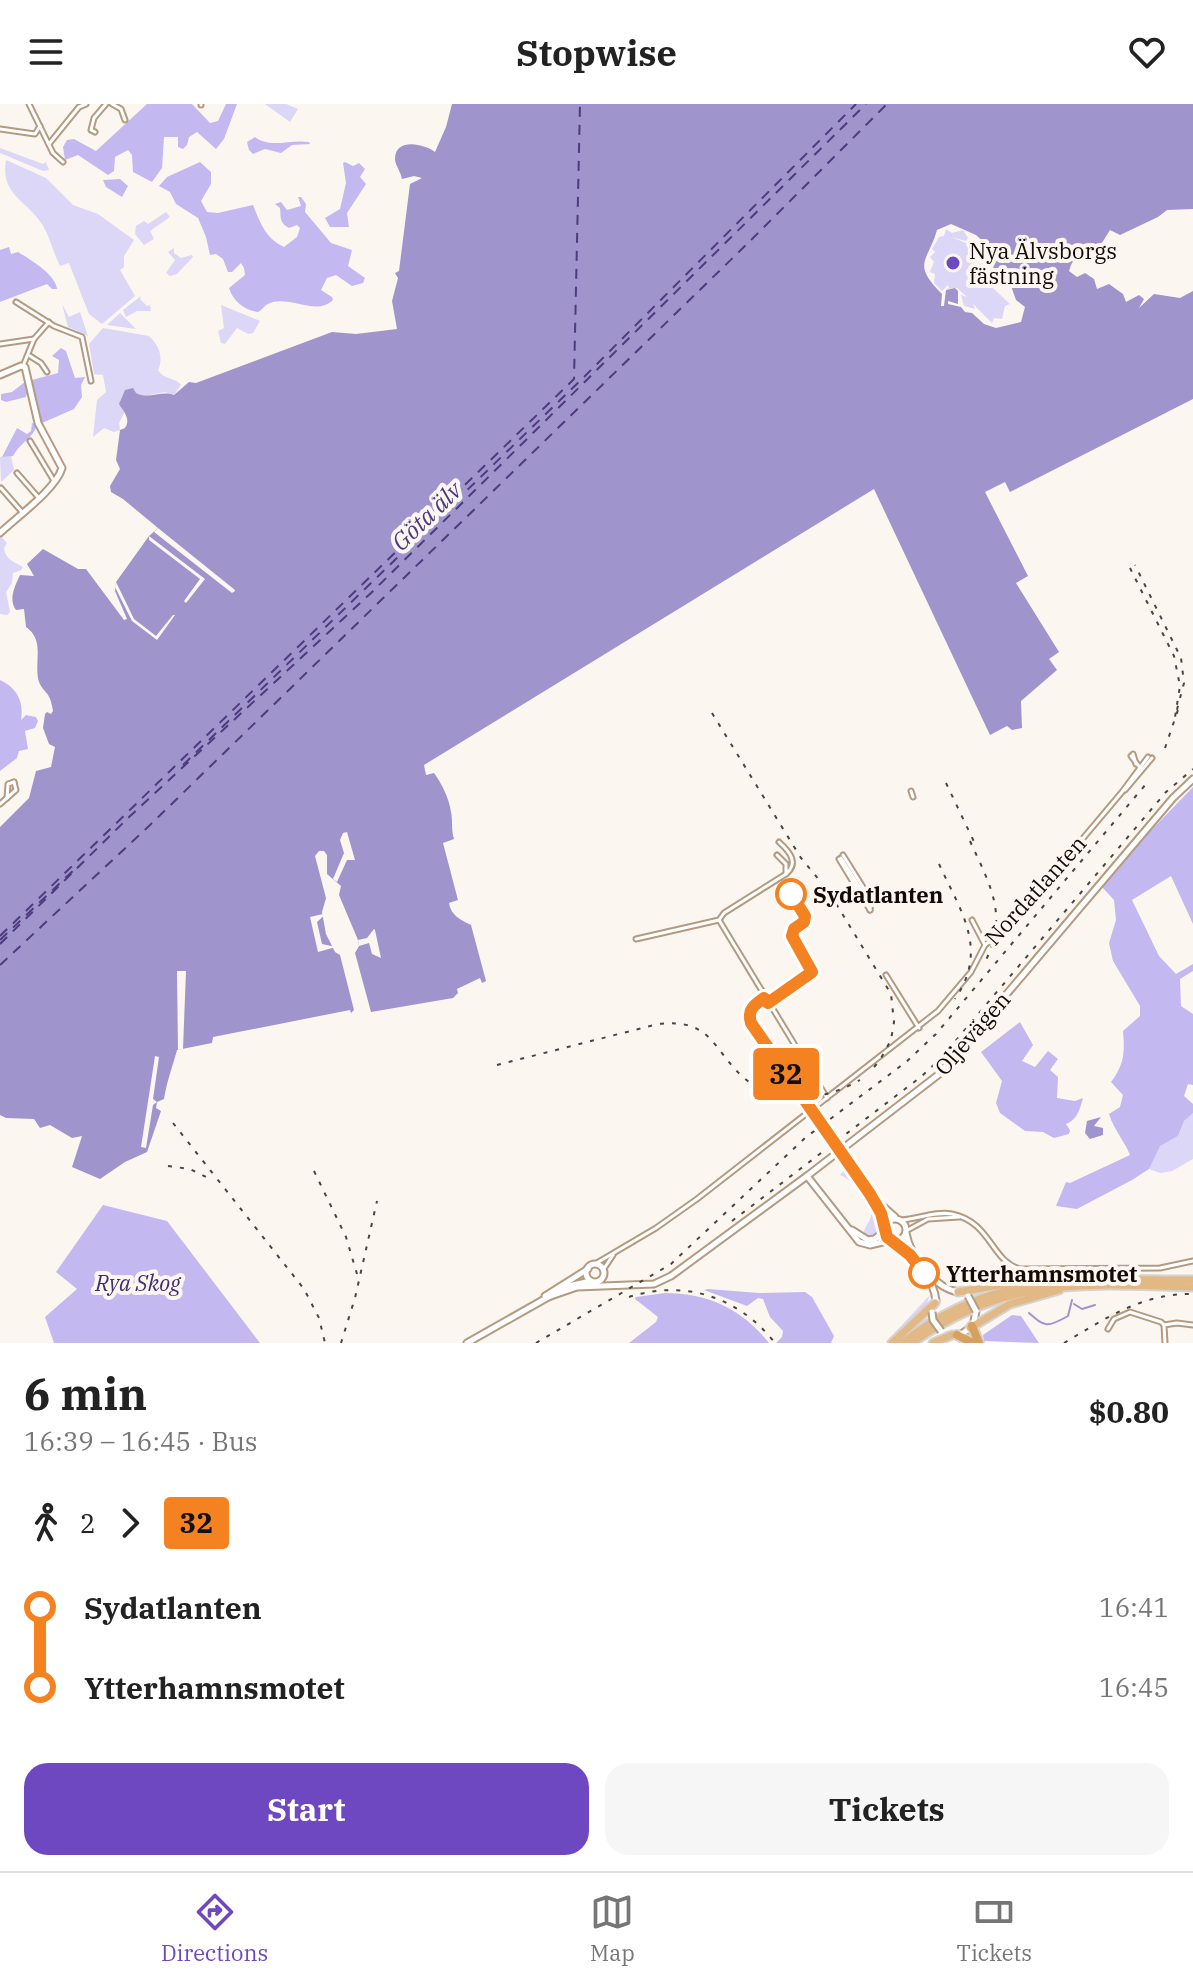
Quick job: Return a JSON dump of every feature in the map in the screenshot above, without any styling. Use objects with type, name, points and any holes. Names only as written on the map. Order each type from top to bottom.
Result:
[{"type":"highway","points":[[971,1327],[979,1343]]},
{"type":"highway","points":[[954,1335],[973,1343]]},
{"type":"main road","points":[[902,1343],[943,1315],[992,1294],[1045,1281],[1100,1277]]},
{"type":"main road","points":[[956,1291],[1032,1278],[1193,1280]]},
{"type":"main road","points":[[971,1327],[1010,1304],[1079,1284]]},
{"type":"main road","points":[[912,1343],[966,1311],[1002,1297],[1051,1286],[1193,1287]]},
{"type":"main road","points":[[892,1343],[934,1306]]},
{"type":"main road","points":[[933,1343],[954,1335]]},
{"type":"street","points":[[29,104],[49,144],[63,162]]},
{"type":"street","points":[[49,144],[79,107],[86,104]]},
{"type":"street","points":[[95,132],[91,131],[91,124],[106,104]]},
{"type":"street","points":[[112,104],[121,109],[125,120]]},
{"type":"street","points":[[0,129],[35,134],[40,126]]},
{"type":"street","points":[[16,302],[83,338],[91,381]]},
{"type":"street","points":[[0,533],[60,474],[61,464],[38,423],[23,366],[34,339],[49,322]]},
{"type":"street","points":[[0,344],[34,339]]},
{"type":"street","points":[[28,356],[41,363],[47,372]]},
{"type":"street","points":[[0,375],[23,366]]},
{"type":"street","points":[[30,441],[54,481]]},
{"type":"street","points":[[17,473],[39,497]]},
{"type":"street","points":[[1,488],[22,512]]},
{"type":"street","points":[[0,521],[6,528]]},
{"type":"street","points":[[1132,755],[1140,767]]},
{"type":"street","name":"Nordatlanten","points":[[595,1264],[667,1221],[919,1028],[965,981],[985,945],[1010,925],[1150,757]]},
{"type":"street","name":"Oljevägen","points":[[548,1297],[577,1287],[654,1284],[671,1276],[807,1176],[946,1067],[1027,967],[1173,798],[1193,779]]},
{"type":"street","points":[[911,791],[913,797]]},
{"type":"street","points":[[0,804],[7,798]]},
{"type":"street","points":[[636,939],[719,920],[724,913],[792,868],[790,852],[779,842]]},
{"type":"street","points":[[777,855],[787,866],[786,874]]},
{"type":"street","points":[[841,857],[871,905]]},
{"type":"street","points":[[719,920],[827,1098]]},
{"type":"street","points":[[972,920],[985,945]]},
{"type":"street","points":[[886,975],[919,1028]]},
{"type":"street","points":[[764,998],[750,1010],[751,1023],[870,1194],[892,1240],[913,1258],[931,1282],[933,1320],[941,1331],[954,1335],[971,1327],[976,1311],[968,1296],[936,1281],[911,1248],[900,1220],[870,1194]]},
{"type":"street","points":[[807,1176],[859,1242],[900,1247]]},
{"type":"street","points":[[842,1221],[861,1238],[868,1240],[878,1237],[891,1220],[938,1214],[959,1217],[980,1228],[1006,1263],[1020,1269],[1160,1268],[1193,1261]]},
{"type":"street","points":[[874,1244],[902,1239],[906,1232],[928,1219],[959,1217]]},
{"type":"street","name":"Nordatlanten","points":[[604,1272],[616,1253]]},
{"type":"street","name":"Oljevägen","points":[[467,1343],[595,1264],[619,1282]]},
{"type":"street","points":[[588,1269],[587,1276],[591,1281]]},
{"type":"street","points":[[599,1281],[604,1272]]},
{"type":"street","name":"Oljevägen","points":[[518,1313],[568,1286],[591,1281],[629,1284]]},
{"type":"street","points":[[934,1306],[944,1294],[956,1291]]},
{"type":"street","points":[[1108,1329],[1114,1319],[1130,1312],[1164,1325],[1193,1325]]},
{"type":"street","points":[[1164,1325],[1165,1343]]},
{"type":"shaded area","points":[[265,104],[286,104],[298,109],[290,122]]},
{"type":"shaded area","points":[[0,148],[43,164],[46,162],[49,170],[43,171],[0,153]]},
{"type":"shaded area","points":[[6,160],[46,178],[73,205],[98,214],[134,240],[120,270],[135,296],[102,324],[89,314],[69,263],[60,266],[42,224],[11,189],[5,172]]},
{"type":"shaded area","points":[[166,212],[170,217],[150,231],[154,239],[144,245],[135,234],[136,226],[144,221],[148,224]]},
{"type":"shaded area","points":[[946,229],[952,233],[963,230],[968,238],[966,241],[951,237],[966,243],[974,241],[972,249],[976,247],[992,256],[982,264],[976,261],[985,270],[979,275],[1010,304],[1005,306],[1002,319],[994,318],[992,323],[973,304],[975,309],[964,306],[961,295],[967,297],[957,288],[946,289],[948,285],[942,291],[934,283],[935,274],[930,272],[934,262],[930,257]]},
{"type":"shaded area","points":[[174,248],[174,253],[181,258],[193,257],[177,274],[170,276],[166,273],[175,260],[168,252]]},
{"type":"shaded area","points":[[141,296],[140,299],[147,306],[150,305],[151,311],[137,311],[126,317],[123,310]]},
{"type":"shaded area","points":[[62,304],[69,317],[80,312],[88,336],[68,327]]},
{"type":"shaded area","points":[[221,305],[260,321],[253,333],[248,334],[237,328],[225,344],[221,343],[218,331],[224,328]]},
{"type":"shaded area","points":[[120,313],[136,329],[107,325]]},
{"type":"shaded area","points":[[103,328],[149,336],[160,352],[158,370],[181,385],[174,395],[165,392],[143,396],[125,391],[120,401],[125,411],[119,423],[120,430],[114,432],[104,428],[93,437],[97,400],[106,392],[103,375],[94,374],[89,344]]},
{"type":"shaded area","points":[[11,456],[14,470],[1,482],[0,457]]},
{"type":"shaded area","points":[[0,535],[7,543],[4,548],[6,555],[23,567],[13,573],[12,583],[6,592],[10,612],[7,615],[0,614]]},
{"type":"shaded area","points":[[1193,1113],[1193,1159],[1172,1171],[1160,1173],[1149,1169],[1159,1146],[1178,1136],[1184,1121]]},
{"type":"shaded area","points":[[846,1168],[879,1218],[877,1234],[872,1237],[863,1235],[871,1216],[869,1204],[856,1186],[840,1175]]},
{"type":"shaded area","points":[[930,1295],[926,1306],[886,1342]]},
{"type":"green space","points":[[147,104],[192,104],[210,123],[218,121],[226,104],[237,104],[224,139],[216,149],[197,132],[189,137],[183,149],[178,147],[178,137],[164,137],[162,168],[152,182],[133,172],[132,155],[128,150],[115,157],[114,171],[108,175],[78,155],[65,160],[63,147],[67,140],[74,139],[96,151]]},
{"type":"green space","points":[[255,137],[267,142],[302,141],[310,144],[292,145],[281,153],[265,149],[253,154],[247,142]]},
{"type":"green space","points":[[200,162],[211,172],[211,184],[201,201],[207,212],[218,213],[253,205],[268,234],[284,247],[297,237],[300,228],[297,225],[289,228],[284,224],[280,208],[275,204],[281,202],[287,210],[301,206],[298,197],[301,197],[306,204],[305,212],[331,243],[352,250],[348,266],[365,278],[363,283],[352,286],[336,275],[327,278],[321,290],[333,300],[326,305],[276,302],[258,312],[240,304],[229,288],[245,275],[241,263],[228,272],[223,259],[216,254],[210,255],[198,218],[176,204],[170,192],[159,186],[167,177]]},
{"type":"green space","points":[[345,162],[353,166],[359,163],[365,169],[360,177],[366,184],[347,213],[349,227],[330,227],[325,218],[340,209],[346,183]]},
{"type":"green space","points":[[120,179],[128,186],[122,197],[106,187],[103,180]]},
{"type":"green space","points":[[9,247],[11,254],[18,252],[42,268],[57,289],[47,284],[0,302],[0,250]]},
{"type":"green space","points":[[61,348],[66,351],[75,378],[85,377],[81,385],[82,397],[74,409],[42,423],[32,380],[58,373],[59,360],[52,356]]},
{"type":"green space","points":[[26,381],[26,397],[6,402],[1,400],[1,394],[12,392]]},
{"type":"green space","points":[[32,423],[37,425],[30,437],[13,456],[2,457],[17,428],[27,434],[31,431]]},
{"type":"green space","points":[[0,680],[18,696],[21,720],[26,715],[36,717],[38,721],[35,728],[25,731],[28,749],[19,751],[17,758],[0,771]]},
{"type":"green space","points":[[1193,787],[1193,924],[1171,876],[1132,900],[1159,956],[1176,974],[1193,964],[1193,971],[1180,979],[1181,1006],[1193,1014],[1193,1085],[1188,1084],[1184,1096],[1193,1104],[1193,1113],[1184,1121],[1178,1136],[1160,1146],[1149,1169],[1077,1209],[1056,1206],[1066,1182],[1070,1183],[1130,1155],[1109,1114],[1120,1107],[1123,1095],[1111,1082],[1123,1058],[1123,1031],[1140,1016],[1140,1006],[1113,961],[1109,943],[1116,920],[1114,900],[1102,887],[1134,848]]},
{"type":"green space","points":[[1020,1022],[1033,1045],[1022,1061],[1035,1067],[1048,1051],[1058,1059],[1050,1070],[1058,1077],[1057,1098],[1075,1101],[1083,1098],[1075,1117],[1066,1124],[1069,1134],[1054,1138],[1043,1132],[1025,1131],[1000,1113],[996,1103],[1002,1081],[981,1052]]},
{"type":"green space","name":"Rya Skog","points":[[103,1205],[167,1221],[260,1343],[54,1343],[45,1317],[77,1289],[56,1272]]},
{"type":"green space","points":[[704,1290],[759,1293],[805,1292],[812,1297],[834,1336],[831,1343],[776,1343],[783,1331],[770,1317],[763,1299],[758,1298],[747,1306]]},
{"type":"green space","points":[[665,1293],[696,1296],[723,1305],[747,1321],[769,1343],[629,1343],[658,1317],[636,1297]]},
{"type":"green space","points":[[1012,1315],[1021,1316],[1039,1343],[984,1341],[983,1335]]},
{"type":"water","name":"Göta älv","points":[[452,104],[1193,104],[1193,209],[1167,210],[1120,235],[1110,230],[1100,246],[1089,248],[1076,257],[1069,271],[1077,277],[1085,273],[1094,279],[1097,289],[1109,284],[1123,294],[1126,302],[1139,295],[1144,299],[1139,308],[1154,294],[1180,298],[1193,291],[1193,399],[1010,492],[1005,482],[985,492],[1028,576],[1016,583],[1059,652],[1049,659],[1057,670],[1021,701],[1022,728],[1012,730],[1007,726],[990,735],[874,489],[424,765],[426,775],[434,773],[440,782],[451,812],[454,839],[443,843],[458,900],[449,903],[450,907],[457,917],[471,925],[486,981],[482,983],[480,978],[457,989],[458,993],[453,998],[371,1012],[355,953],[358,940],[339,895],[341,886],[327,874],[327,855],[319,851],[315,856],[326,898],[322,912],[326,934],[335,952],[340,955],[354,1010],[213,1037],[212,1043],[177,1050],[164,1099],[157,1102],[156,1108],[161,1111],[147,1152],[100,1179],[72,1167],[82,1136],[72,1138],[50,1125],[40,1128],[34,1119],[0,1115],[0,827],[29,798],[36,771],[51,767],[55,747],[49,744],[43,728],[45,714],[53,711],[49,696],[39,682],[36,639],[26,627],[24,609],[16,610],[14,606],[14,588],[20,575],[34,576],[27,564],[43,549],[78,569],[86,569],[124,620],[127,619],[115,591],[116,582],[158,528],[111,492],[110,486],[120,469],[116,460],[120,430],[125,428],[127,422],[119,404],[125,390],[133,388],[136,393],[145,396],[174,395],[189,382],[196,383],[332,332],[356,334],[397,329],[392,301],[398,278],[395,273],[399,271],[410,184],[422,178],[402,179],[395,161],[396,152],[411,144],[435,152]],"holes":[[[951,224],[976,235],[998,255],[992,274],[1011,286],[1016,300],[1025,307],[1021,322],[996,328],[984,324],[972,313],[948,304],[948,301],[958,304],[955,288],[946,290],[944,306],[941,306],[942,294],[924,269],[937,230]]]},
{"type":"water","points":[[1101,1117],[1094,1126],[1103,1128],[1103,1135],[1090,1139],[1085,1133],[1087,1121]]},
{"type":"pier","points":[[158,528],[235,591],[232,593],[154,532]]},
{"type":"pier","points":[[149,536],[205,579],[186,603],[184,601],[200,579],[149,540]]},
{"type":"pier","points":[[116,582],[134,619],[156,636],[175,615],[157,640],[132,621],[115,587]]},
{"type":"pier","points":[[347,832],[355,860],[347,860],[337,882],[333,879],[344,853],[340,840]]},
{"type":"pier","points":[[327,913],[317,922],[322,944],[336,947],[318,952],[310,917]]},
{"type":"pier","points":[[374,929],[381,958],[372,954],[369,943],[359,946],[358,940],[367,938]]},
{"type":"pier","points":[[177,971],[186,971],[183,1049],[178,1050]]},
{"type":"pier","points":[[155,1056],[159,1057],[153,1099],[157,1102],[153,1105],[146,1148],[141,1147]]},
{"type":"waterway","points":[[1029,1313],[1043,1323],[1055,1323],[1068,1316],[1072,1300]]},
{"type":"waterway","points":[[1074,1304],[1082,1309],[1095,1305]]},
{"type":"ferry route","points":[[0,936],[574,379],[580,104]]},
{"type":"ferry route","points":[[183,765],[584,377],[856,104]]},
{"type":"ferry route","points":[[0,944],[128,818],[371,593],[866,104]]},
{"type":"ferry route","points":[[0,965],[149,826],[887,104]]},
{"type":"ferry route","points":[[0,940],[78,866]]},
{"type":"railway","points":[[1130,568],[1174,656],[1180,686],[1175,717],[1184,683],[1181,658],[1135,565]]},
{"type":"railway","points":[[1165,748],[1179,707]]},
{"type":"railway","points":[[712,713],[801,858],[829,892],[891,994],[894,1022],[891,1040],[869,1073]]},
{"type":"railway","points":[[732,1221],[922,1076],[941,1058],[1166,792],[1193,769]]},
{"type":"railway","points":[[946,783],[977,848]]},
{"type":"railway","points":[[536,1343],[671,1264],[805,1138],[906,1062],[936,1034],[1146,784]]},
{"type":"railway","points":[[970,841],[990,887],[996,916],[995,931],[984,964]]},
{"type":"railway","points":[[939,864],[963,915],[971,947],[965,981],[955,999]]},
{"type":"railway","points":[[497,1065],[658,1024],[676,1023],[700,1031],[743,1077],[770,1094],[800,1098],[816,1096],[860,1080]]},
{"type":"railway","points":[[173,1123],[304,1289],[319,1318],[325,1343]]},
{"type":"railway","points":[[168,1166],[190,1169],[212,1180]]},
{"type":"railway","points":[[314,1171],[346,1237],[357,1274]]},
{"type":"railway","points":[[341,1343],[355,1298],[377,1201]]},
{"type":"railway","points":[[629,1297],[670,1290],[710,1296],[745,1314],[775,1343]]},
{"type":"railway","points":[[1064,1343],[1141,1302],[1193,1294]]},
{"type":"bus line","name":"32","points":[[791,894],[805,916],[804,922],[794,929],[792,936],[812,972],[768,1003],[764,998],[754,1004],[750,1010],[751,1023],[870,1194],[884,1220],[887,1237],[910,1255],[924,1273]]},
{"type":"place","name":"Nya Älvsborgs fästning","points":[[953,263]]},
{"type":"place","name":"Sydatlanten","points":[[791,894]]},
{"type":"place","name":"Ytterhamnsmotet","points":[[924,1273]]}]
